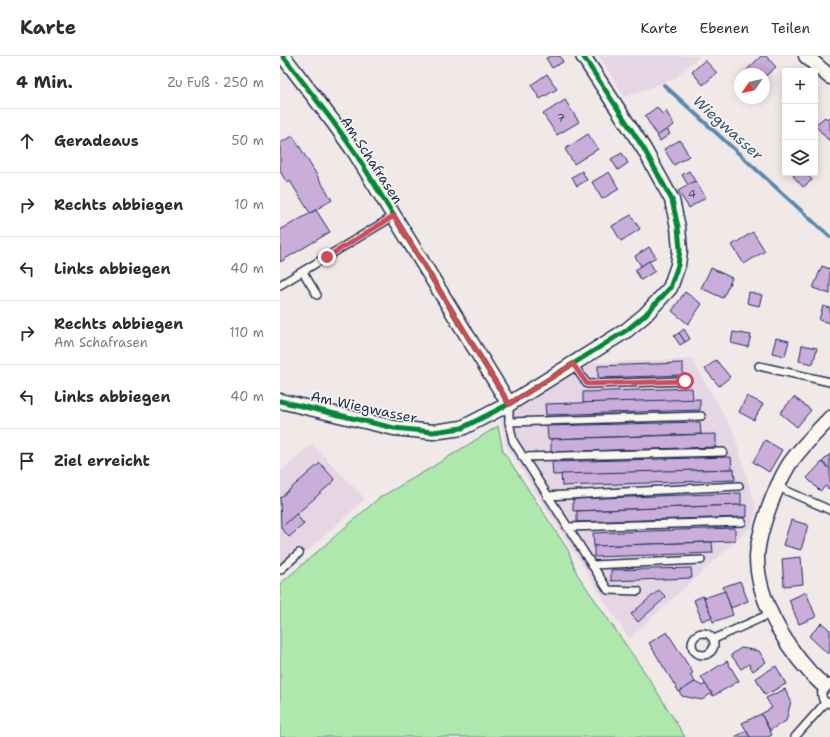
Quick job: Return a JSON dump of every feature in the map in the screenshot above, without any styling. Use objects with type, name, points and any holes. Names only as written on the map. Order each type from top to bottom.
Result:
[{"type":"street","name":"Am Schafrasen","points":[[283,56],[334,123],[394,216],[509,404]]},
{"type":"street","name":"Am Wiegwasser","points":[[280,401],[394,428],[433,432],[462,428],[509,404],[627,330],[645,315],[670,288],[678,264],[680,250],[678,228],[672,200],[644,149],[583,56]]},
{"type":"street","points":[[806,56],[830,77]]},
{"type":"street","points":[[827,685],[814,678],[787,644],[762,592],[757,558],[760,533],[788,466],[830,418]]},
{"type":"lane","points":[[280,286],[394,216]]},
{"type":"lane","points":[[303,272],[317,295]]},
{"type":"lane","points":[[573,364],[587,384],[685,381]]},
{"type":"lane","points":[[758,366],[830,382]]},
{"type":"lane","points":[[509,404],[509,422],[513,441],[608,590],[638,591]]},
{"type":"lane","points":[[509,422],[701,416]]},
{"type":"lane","points":[[522,457],[722,452]]},
{"type":"lane","points":[[547,496],[739,486]]},
{"type":"lane","points":[[778,487],[830,510]]},
{"type":"lane","points":[[567,527],[742,522]]},
{"type":"lane","points":[[280,570],[299,553]]},
{"type":"lane","points":[[592,565],[701,560]]},
{"type":"lane","points":[[714,639],[772,613]]},
{"type":"lane","points":[[795,737],[828,703],[822,696],[827,685]]},
{"type":"shaded area","points":[[599,56],[700,56],[675,78],[625,97]]},
{"type":"shaded area","points":[[692,359],[733,431],[756,508],[752,526],[629,639],[506,445],[501,418],[589,363]]},
{"type":"shaded area","points":[[312,444],[365,499],[280,576],[280,472]]},
{"type":"green space","points":[[498,426],[503,451],[568,550],[577,574],[648,677],[685,737],[280,737],[280,584],[379,498]]},
{"type":"building","points":[[551,56],[560,56],[563,62],[552,68],[546,58]]},
{"type":"building","points":[[761,56],[766,56],[776,67],[770,72],[770,68],[749,68]]},
{"type":"building","points":[[705,60],[717,73],[703,85],[692,72]]},
{"type":"building","points":[[547,74],[557,89],[540,99],[531,85]]},
{"type":"building","points":[[565,100],[579,122],[557,135],[543,114]]},
{"type":"building","points":[[657,107],[662,114],[666,111],[674,125],[657,136],[645,116]]},
{"type":"building","points":[[830,116],[830,139],[828,140],[818,128],[818,123],[825,117],[827,119]]},
{"type":"building","points":[[667,129],[670,134],[660,141],[657,136]]},
{"type":"building","points":[[588,134],[598,149],[574,164],[565,149]]},
{"type":"building","points":[[293,136],[332,200],[310,213],[290,181],[287,183],[280,171],[280,143]]},
{"type":"building","points":[[680,140],[689,156],[674,165],[664,149]]},
{"type":"building","points":[[622,153],[628,163],[618,170],[611,159]]},
{"type":"building","points":[[582,171],[587,180],[577,186],[572,177]]},
{"type":"building","points":[[689,171],[695,181],[688,185],[682,175]]},
{"type":"building","points":[[609,172],[619,189],[602,199],[592,182]]},
{"type":"building","points":[[793,176],[809,176],[812,180],[803,187]]},
{"type":"building","points":[[695,181],[706,197],[689,208],[678,191]]},
{"type":"building","points":[[316,210],[330,232],[280,262],[280,230]]},
{"type":"building","points":[[631,215],[640,229],[621,241],[612,226]]},
{"type":"building","points":[[753,232],[765,251],[744,264],[732,245]]},
{"type":"building","points":[[649,247],[656,257],[641,266],[635,256]]},
{"type":"building","points":[[649,261],[655,271],[641,280],[635,270]]},
{"type":"building","points":[[822,266],[830,269],[830,294],[813,288]]},
{"type":"building","points":[[711,268],[732,278],[723,298],[701,288]]},
{"type":"building","points":[[685,292],[702,304],[688,324],[672,311]]},
{"type":"building","points":[[749,292],[762,295],[759,306],[747,303]]},
{"type":"building","points":[[823,306],[830,308],[830,323],[819,320]]},
{"type":"building","points":[[684,329],[690,339],[685,342],[679,333]]},
{"type":"building","points":[[733,332],[751,335],[748,347],[731,343]]},
{"type":"building","points":[[679,333],[685,342],[680,345],[674,336]]},
{"type":"building","points":[[776,338],[789,341],[785,356],[772,353]]},
{"type":"building","points":[[802,345],[817,348],[813,364],[799,361]]},
{"type":"building","points":[[716,360],[730,377],[719,386],[705,369]]},
{"type":"building","points":[[683,363],[683,375],[598,378],[598,366]]},
{"type":"building","points":[[692,388],[693,400],[583,403],[583,392]]},
{"type":"building","points":[[747,396],[763,404],[754,420],[739,412]]},
{"type":"building","points":[[794,397],[811,410],[797,427],[780,413]]},
{"type":"building","points":[[700,399],[700,410],[546,415],[545,404]]},
{"type":"building","points":[[700,422],[701,434],[548,439],[547,426]]},
{"type":"building","points":[[716,434],[716,447],[551,452],[551,439]]},
{"type":"building","points":[[765,440],[782,450],[769,472],[753,462]]},
{"type":"building","points":[[830,454],[830,469],[822,462]]},
{"type":"building","points":[[731,457],[732,469],[553,475],[552,462]]},
{"type":"building","points":[[822,462],[830,469],[830,487],[828,489],[826,486],[820,491],[807,478]]},
{"type":"building","points":[[320,463],[335,480],[281,528],[280,498]]},
{"type":"building","points":[[734,469],[735,480],[562,486],[561,474]]},
{"type":"building","points":[[741,493],[741,505],[573,511],[573,499]]},
{"type":"building","points":[[747,505],[747,517],[577,522],[577,511]]},
{"type":"building","points":[[296,514],[304,524],[289,537],[281,528]]},
{"type":"building","points":[[791,520],[808,525],[801,550],[783,545]]},
{"type":"building","points":[[735,528],[735,541],[594,546],[593,533]]},
{"type":"building","points":[[712,542],[713,553],[594,557],[594,546]]},
{"type":"building","points":[[801,557],[803,584],[784,586],[782,559]]},
{"type":"building","points":[[691,568],[692,578],[611,581],[611,570]]},
{"type":"building","points":[[740,581],[748,601],[731,608],[723,587]]},
{"type":"building","points":[[659,590],[666,597],[638,622],[631,614]]},
{"type":"building","points":[[725,591],[733,615],[713,622],[704,598]]},
{"type":"building","points":[[806,592],[816,617],[799,624],[789,600]]},
{"type":"building","points":[[703,596],[712,617],[702,621],[694,600]]},
{"type":"building","points":[[822,623],[830,630],[830,652],[828,654],[809,636]]},
{"type":"building","points":[[667,632],[693,673],[690,675],[695,682],[679,692],[649,643]]},
{"type":"building","points":[[741,648],[759,651],[766,662],[753,671],[749,664],[741,669],[731,655]]},
{"type":"building","points":[[727,661],[739,681],[713,696],[701,677]]},
{"type":"building","points":[[776,666],[786,684],[765,695],[756,678]]},
{"type":"building","points":[[695,682],[702,686],[705,684],[712,693],[702,700],[682,696],[679,692]]},
{"type":"building","points":[[785,689],[791,701],[786,721],[770,730],[761,714],[772,708],[766,698]]},
{"type":"building","points":[[761,714],[772,735],[768,737],[750,737],[742,723]]},
{"type":"building","points":[[746,731],[750,737],[735,737]]},
{"type":"waterway","name":"Wiegwasser","points":[[664,85],[830,237]]},
{"type":"cycle path","points":[[283,56],[356,154],[509,404]]},
{"type":"cycle path","points":[[280,401],[394,428],[433,432],[462,428],[509,404],[627,330],[645,315],[670,288],[678,265],[680,250],[678,227],[672,200],[644,149],[583,56]]},
{"type":"route","points":[[327,257],[394,216],[509,404],[573,364],[587,384],[685,381]]}]
